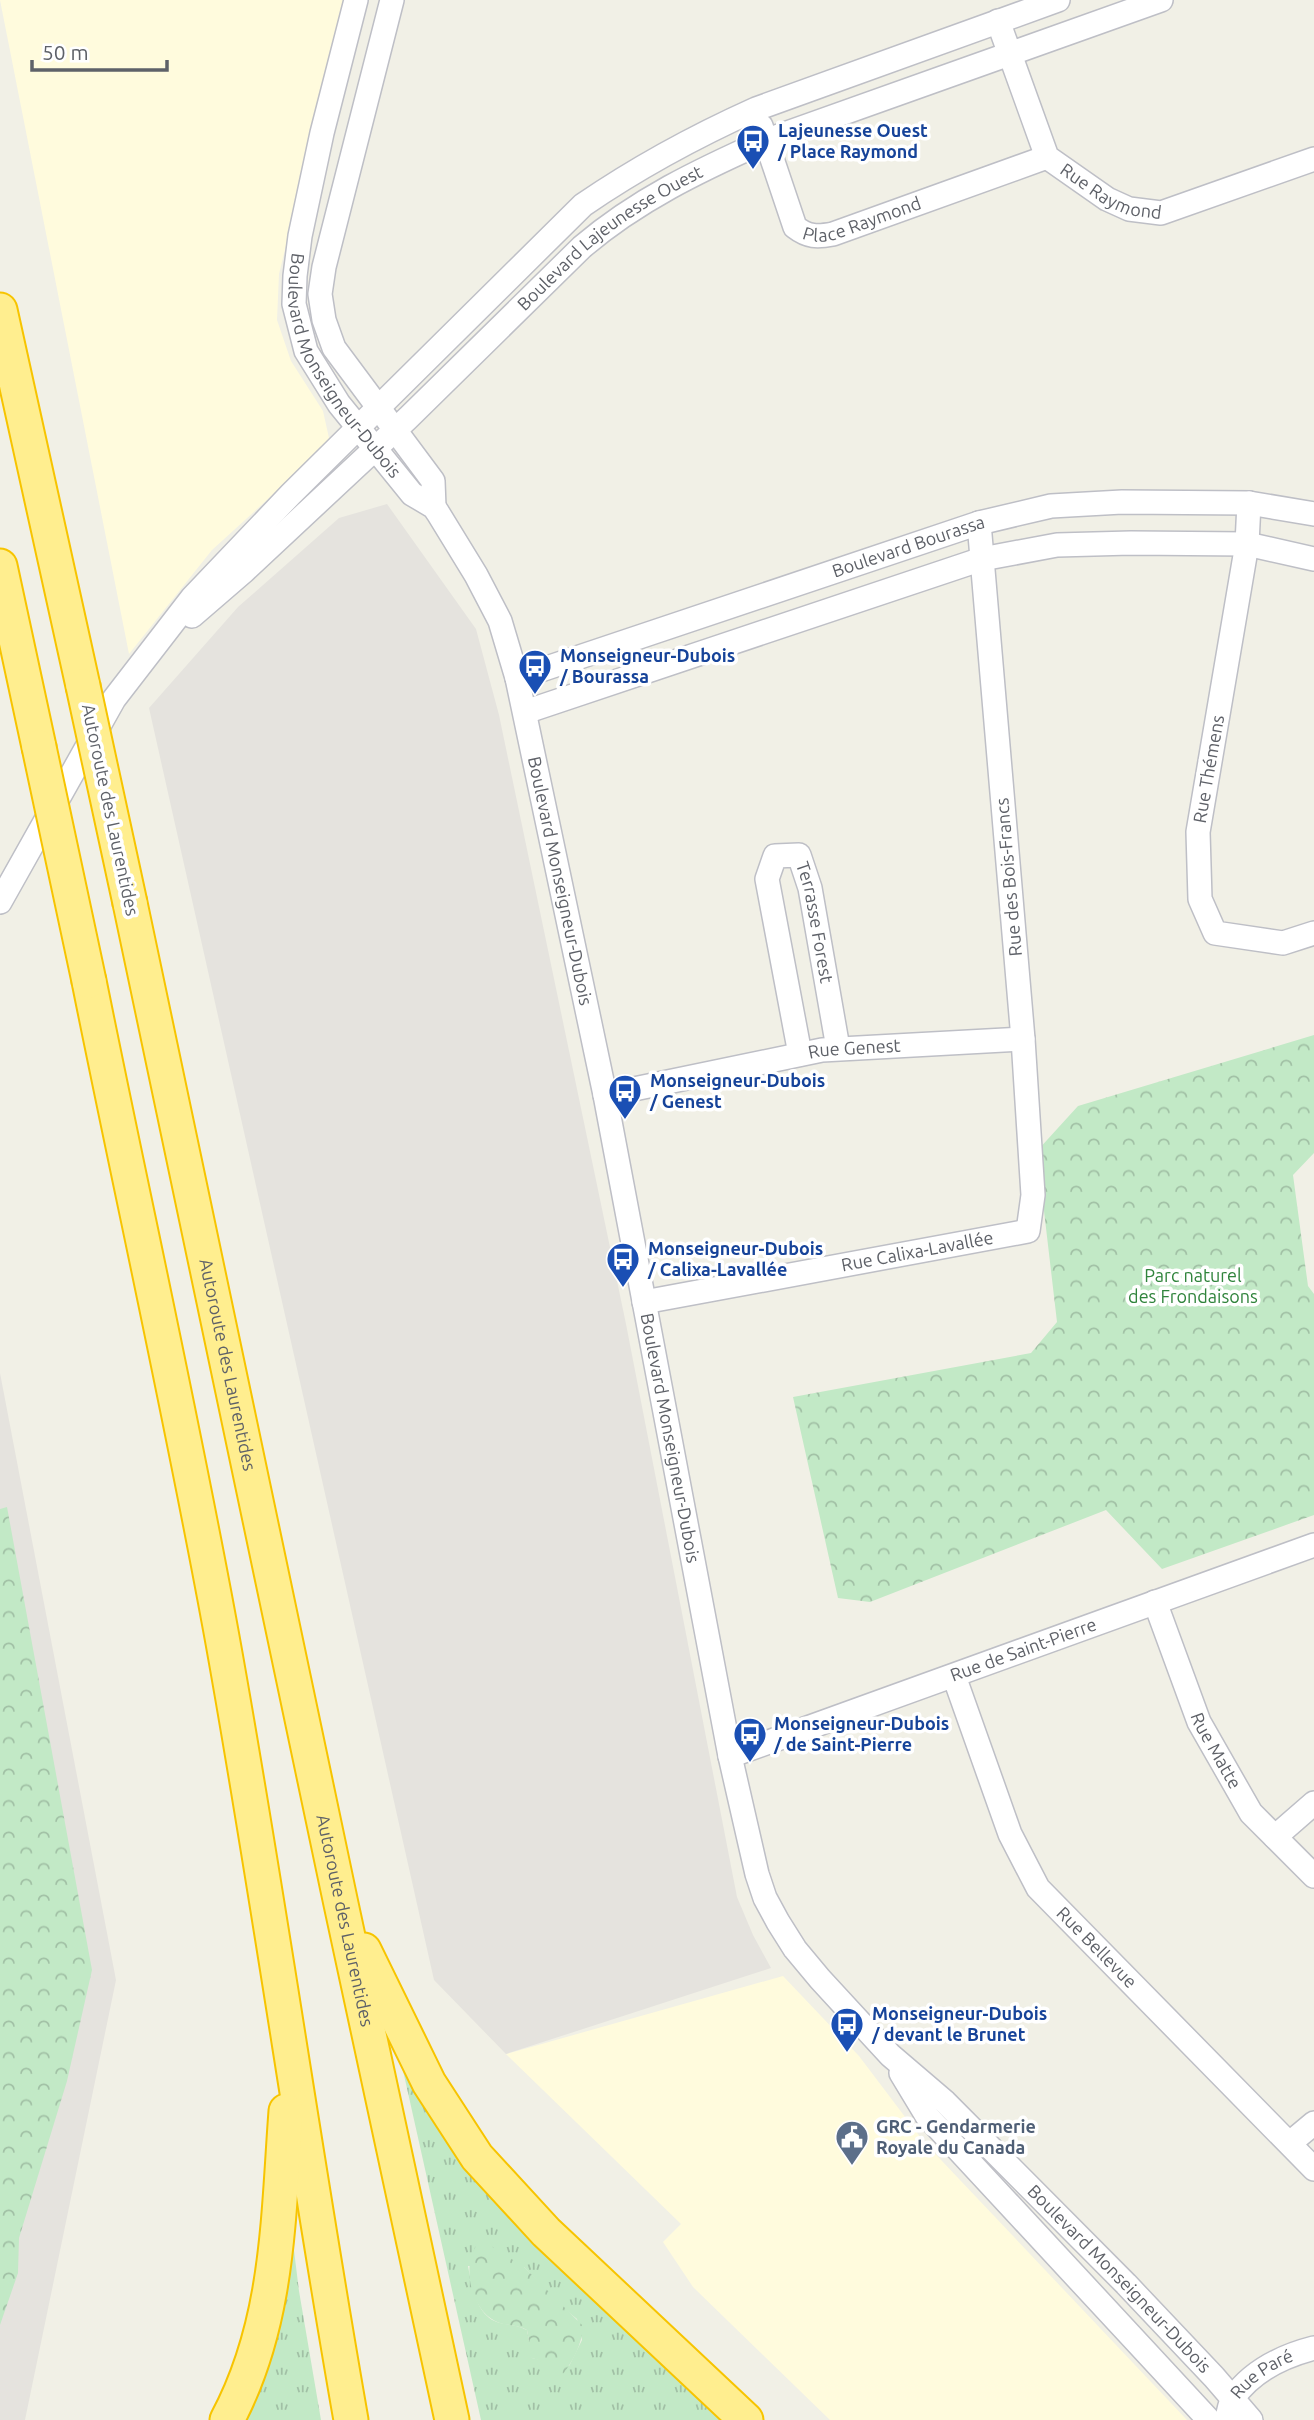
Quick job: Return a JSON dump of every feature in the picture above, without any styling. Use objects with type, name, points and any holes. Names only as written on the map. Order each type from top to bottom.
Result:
[{"type":"highway","name":"Autoroute des Laurentides","points":[[0,310],[130,902],[452,2420]]},
{"type":"highway","points":[[0,566],[89,981],[211,1575],[351,2420]]},
{"type":"highway","points":[[341,1904],[429,2083],[477,2157],[546,2232],[746,2420]]},
{"type":"highway","points":[[227,2420],[257,2350],[270,2299],[291,2053]]},
{"type":"street","name":"Boulevard Monseigneur-Dubois","points":[[356,0],[322,133],[300,236],[294,304],[306,351],[334,396],[412,494],[435,508],[476,575],[500,621],[517,678],[605,1096],[730,1756],[765,1898],[778,1922],[820,1979],[890,2055],[945,2102],[1126,2284],[1214,2377],[1229,2410],[1251,2420]]},
{"type":"street","name":"Boulevard Monseigneur-Dubois","points":[[392,0],[330,243],[320,294],[324,320],[334,348],[433,481],[435,508]]},
{"type":"street","name":"Boulevard Lajeunesse Ouest","points":[[0,902],[114,699],[192,598],[583,205],[621,180],[756,109],[1058,0]]},
{"type":"street","name":"Boulevard Lajeunesse Ouest","points":[[162,639],[203,608],[243,572],[611,222],[719,162],[765,141],[1161,0]]},
{"type":"street","name":"Rue Raymond","points":[[998,21],[1047,158],[1107,199],[1129,209],[1161,213],[1314,159]]},
{"type":"street","name":"Place Raymond","points":[[756,109],[795,227],[806,235],[819,237],[833,234],[1047,158]]},
{"type":"street","name":"Boulevard Bourassa","points":[[517,678],[979,523],[1063,505],[1122,502],[1249,503],[1314,514]]},
{"type":"street","name":"Rue Thémens","points":[[1249,503],[1247,544],[1198,832],[1200,899],[1215,933],[1283,943],[1314,933]]},
{"type":"street","name":"Rue des Bois-Francs","points":[[979,523],[1023,1039],[1033,1195],[1028,1231]]},
{"type":"street","name":"Boulevard Bourassa","points":[[525,712],[982,559],[1057,545],[1131,543],[1247,544],[1314,559]]},
{"type":"street","name":"Terrasse Forest","points":[[800,1054],[767,878],[775,856],[799,855],[810,888],[838,1048]]},
{"type":"street","name":"Rue Genest","points":[[605,1096],[838,1048],[1023,1039]]},
{"type":"street","name":"Rue Calixa-Lavallée","points":[[644,1302],[1028,1231]]},
{"type":"street","name":"Rue de Saint-Pierre","points":[[730,1756],[1314,1545]]},
{"type":"street","name":"Rue Matte","points":[[1155,1602],[1199,1722],[1251,1813],[1314,1876]]},
{"type":"street","name":"Rue Bellevue","points":[[954,1676],[1010,1834],[1038,1888],[1314,2169]]},
{"type":"street","points":[[1275,1837],[1314,1803]]},
{"type":"street","name":"Boulevard Monseigneur-Dubois","points":[[890,2055],[927,2116],[1209,2420]]},
{"type":"street","points":[[1290,2143],[1314,2123]]},
{"type":"street","name":"Rue Paré","points":[[1229,2410],[1270,2364],[1314,2348]]},
{"type":"shaded area","points":[[0,0],[346,0],[279,274],[277,320],[291,361],[323,411],[329,438],[325,447],[212,550],[129,654]]},
{"type":"shaded area","points":[[387,504],[476,629],[499,715],[626,1324],[737,1897],[771,1968],[506,2054],[434,1980],[149,708],[238,607],[339,518]]},
{"type":"shaded area","points":[[0,1373],[116,1980],[25,2420],[0,2420]]},
{"type":"shaded area","points":[[783,1976],[859,2056],[924,2142],[1187,2420],[830,2420],[693,2287],[663,2242],[681,2224],[506,2054]]},
{"type":"green space","name":"Parc naturel des Frondaisons","points":[[1314,1035],[1314,1153],[1293,1175],[1308,1286],[1314,1294],[1314,1515],[1162,1569],[1106,1510],[870,1602],[838,1598],[793,1397],[1031,1353],[1057,1322],[1037,1151],[1078,1106]]},
{"type":"green space","points":[[7,1507],[92,1970],[67,2081],[19,2238],[18,2273],[0,2325],[0,1509]]},
{"type":"green space","points":[[398,2048],[730,2420],[481,2420]],"holes":[[[468,2266],[524,2267],[577,2319],[582,2340],[569,2366],[532,2358],[527,2330],[492,2320],[476,2300]]]},
{"type":"green space","points":[[292,2234],[321,2420],[241,2420]]},
{"type":"green space","points":[[490,2245],[524,2267],[583,2326],[576,2353],[561,2377],[551,2374],[545,2362],[532,2358],[527,2353],[527,2330],[495,2321],[480,2307],[475,2298],[470,2276],[472,2255],[476,2246]]},
{"type":"place","name":"Lajeunesse Ouest / Place Raymond","points":[[753,171]]},
{"type":"place","name":"Monseigneur-Dubois / Bourassa","points":[[535,696]]},
{"type":"place","name":"Monseigneur-Dubois / Genest","points":[[625,1121]]},
{"type":"place","name":"Monseigneur-Dubois / Calixa-Lavallée","points":[[623,1289]]},
{"type":"place","name":"Monseigneur-Dubois / de Saint-Pierre","points":[[750,1764]]},
{"type":"place","name":"Monseigneur-Dubois / devant le Brunet","points":[[847,2054]]},
{"type":"place","name":"GRC - Gendarmerie Royale du Canada","points":[[852,2167]]}]
